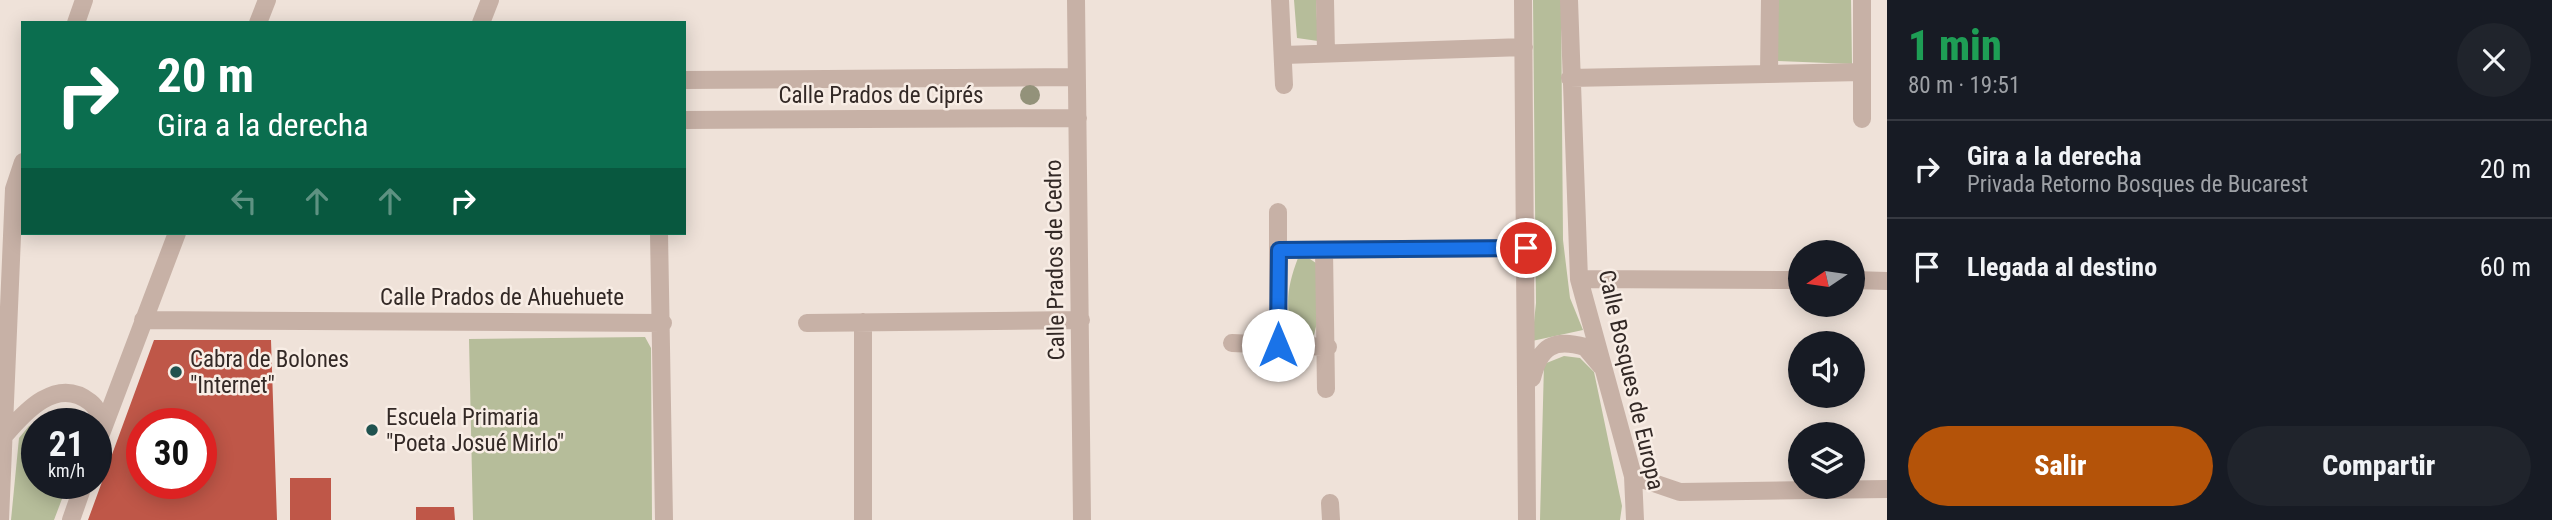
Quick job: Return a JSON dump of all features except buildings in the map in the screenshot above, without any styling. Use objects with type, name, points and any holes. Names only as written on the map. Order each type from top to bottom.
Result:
[{"type":"street","points":[[77,21],[84,0]]},
{"type":"street","points":[[259,21],[267,0]]},
{"type":"street","points":[[482,21],[490,0]]},
{"type":"street","name":"Calle Prados de Cedro","points":[[1076,0],[1082,520]]},
{"type":"street","points":[[1280,0],[1284,85]]},
{"type":"street","points":[[1325,0],[1326,53]]},
{"type":"street","points":[[1523,0],[1527,520]]},
{"type":"street","name":"Calle Bosques de Europa","points":[[1569,0],[1579,279],[1633,476],[1635,520]]},
{"type":"street","points":[[1769,73],[1770,0]]},
{"type":"street","points":[[1862,0],[1862,118]]},
{"type":"street","points":[[1284,55],[1524,47]]},
{"type":"street","points":[[1570,78],[1862,72]]},
{"type":"street","name":"Calle Prados de Ciprés","points":[[686,80],[1076,77]]},
{"type":"street","name":"Calle Prados de Ciprés","points":[[686,120],[1078,118]]},
{"type":"street","points":[[0,520],[14,189],[21,168]]},
{"type":"street","points":[[1278,212],[1278,345]]},
{"type":"street","points":[[111,408],[176,235]]},
{"type":"street","points":[[659,235],[663,323],[664,520]]},
{"type":"street","points":[[1279,250],[1526,248]]},
{"type":"street","points":[[1324,250],[1328,347],[1326,389]]},
{"type":"street","points":[[1579,279],[1788,280]]},
{"type":"street","points":[[1866,281],[1887,281]]},
{"type":"street","name":"Calle Prados de Ahuehuete","points":[[143,320],[663,323]]},
{"type":"street","points":[[807,323],[1081,320]]},
{"type":"street","points":[[863,323],[863,520]]},
{"type":"street","points":[[1232,343],[1328,347]]},
{"type":"street","points":[[1528,396],[1537,361],[1544,350],[1557,344],[1585,347],[1607,374]]},
{"type":"street","points":[[30,408],[47,397],[59,393],[74,393],[96,408]]},
{"type":"street","points":[[2,436],[21,415]]},
{"type":"street","points":[[1633,476],[1680,492],[1887,489]]},
{"type":"street","points":[[71,520],[78,499]]},
{"type":"green space","points":[[1294,0],[1316,0],[1318,41],[1297,38]]},
{"type":"green space","points":[[1533,0],[1561,0],[1563,240],[1570,298],[1583,330],[1532,341],[1536,303]]},
{"type":"green space","points":[[1778,0],[1851,0],[1852,64],[1777,61]]},
{"type":"green space","points":[[1307,257],[1319,265],[1321,306],[1314,335],[1295,336],[1289,316],[1289,288],[1298,258]]},
{"type":"green space","points":[[645,337],[651,348],[652,520],[473,520],[469,339]]},
{"type":"green space","points":[[1564,356],[1580,358],[1594,372],[1622,506],[1620,520],[1540,520],[1544,364]]},
{"type":"green space","points":[[21,436],[21,499],[62,499],[54,520],[11,520]]},
{"type":"place","name":"Cabra de Bolones \"Internet\"","points":[[176,372]]},
{"type":"place","name":"Escuela Primaria \"Poeta Josué Mirlo\"","points":[[372,430]]},
{"type":"route","points":[[1278,345],[1279,250],[1526,248]]}]
